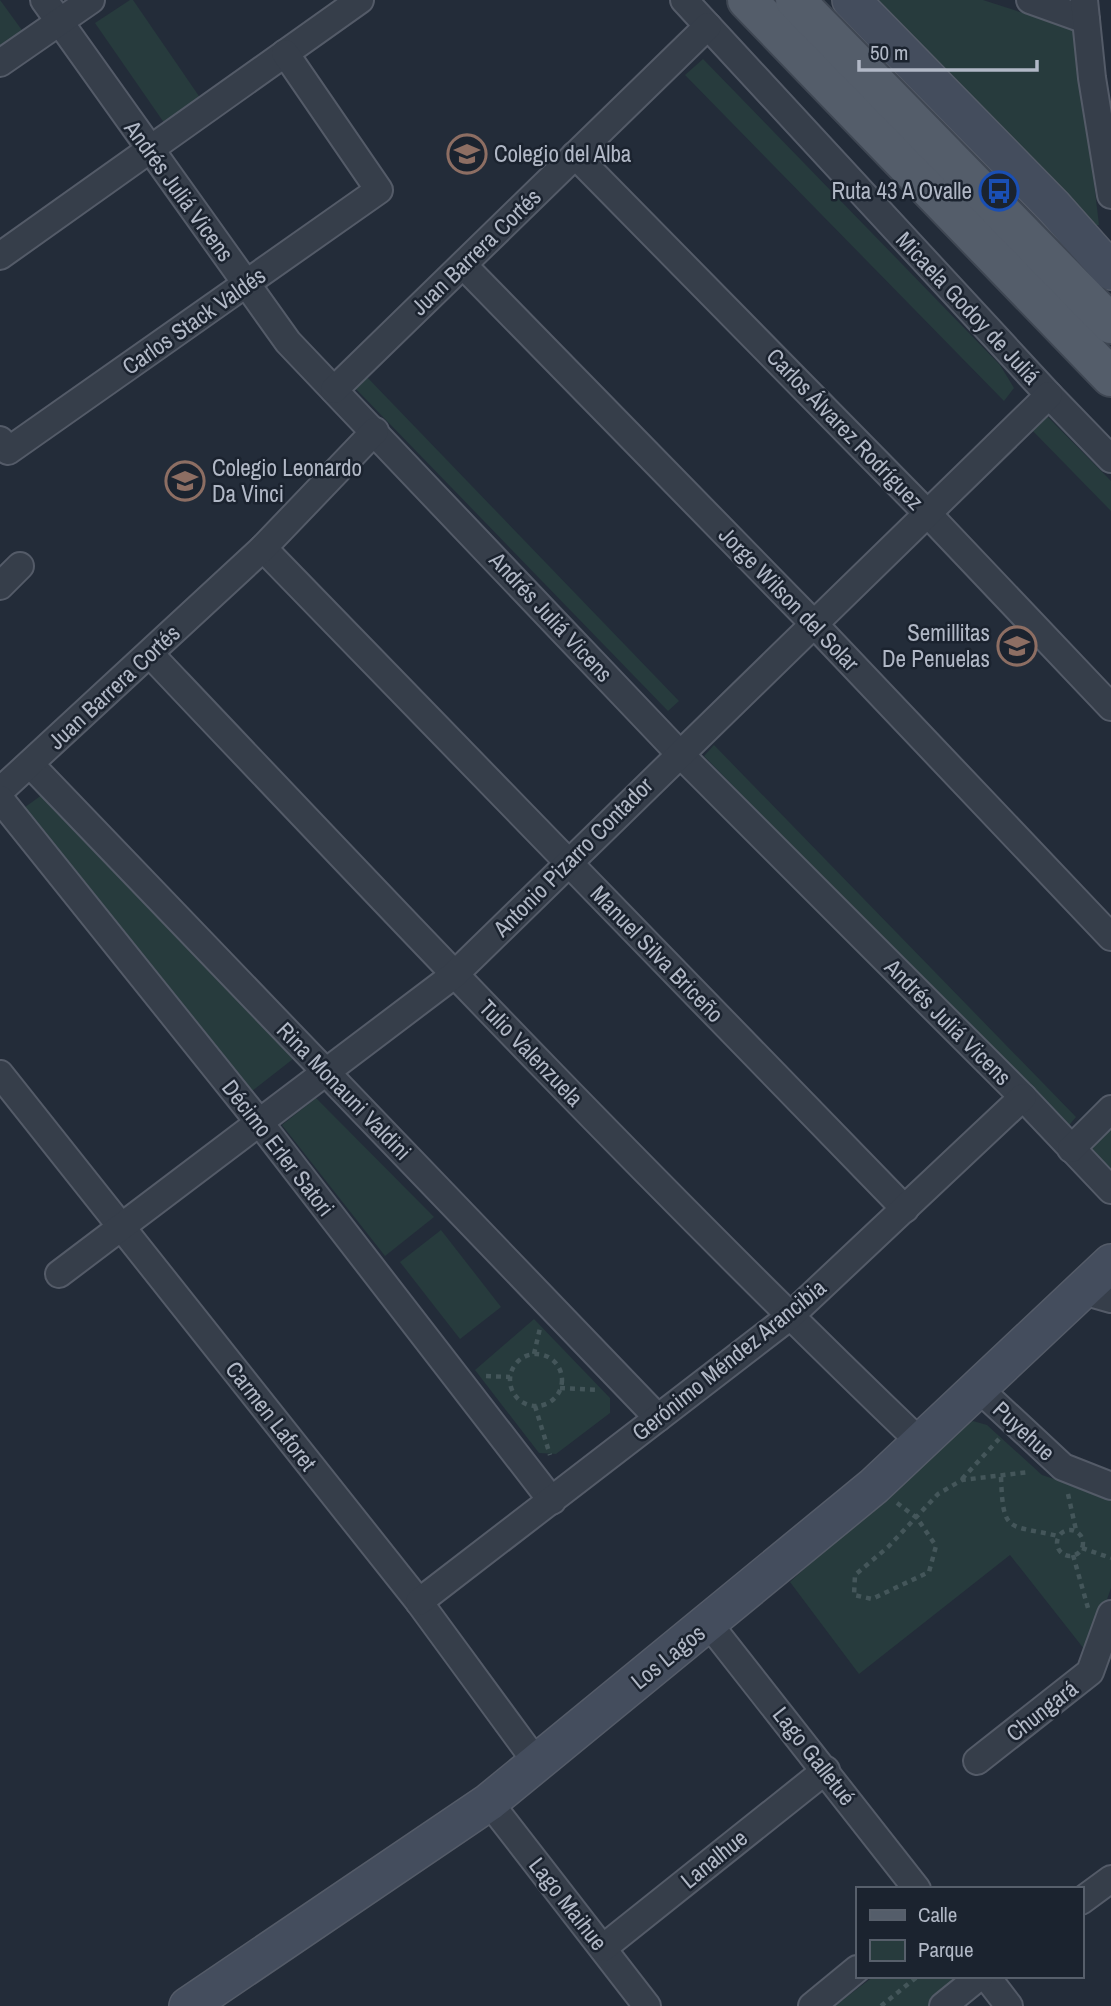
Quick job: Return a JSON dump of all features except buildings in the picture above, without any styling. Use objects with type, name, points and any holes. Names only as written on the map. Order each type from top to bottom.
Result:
[{"type":"main road","points":[[747,0],[1111,377]]},
{"type":"main road","points":[[851,0],[1105,258]]},
{"type":"main road","points":[[797,2],[1111,324]]},
{"type":"main road","points":[[715,13],[753,29],[829,86]]},
{"type":"main road","name":"Los Lagos","points":[[188,2006],[489,1802],[709,1624],[874,1486],[920,1443],[988,1398],[1097,1295],[1111,1263]]},
{"type":"street","name":"Andrés Juliá Vicens","points":[[44,0],[288,342],[679,753],[1023,1097],[1111,1190]]},
{"type":"street","points":[[0,64],[91,0]]},
{"type":"street","points":[[0,256],[360,0]]},
{"type":"street","name":"Micaela Godoy de Juliá","points":[[684,0],[715,13],[1049,395],[1111,459]]},
{"type":"street","points":[[1030,0],[1085,10],[1102,78],[1111,195]]},
{"type":"street","name":"Juan Barrera Cortés","points":[[334,390],[575,155],[715,13]]},
{"type":"street","name":"Carlos Stack Valdés","points":[[4,446],[247,284],[379,190],[285,53]]},
{"type":"street","name":"Carlos Álvarez Rodríguez","points":[[575,155],[927,513],[1111,707]]},
{"type":"street","name":"Jorge Wilson del Solar","points":[[463,265],[813,623],[1111,937]]},
{"type":"street","name":"Antonio Pizarro Contador","points":[[59,1274],[454,975],[1049,395]]},
{"type":"street","name":"Juan Barrera Cortés","points":[[0,791],[263,548],[375,431]]},
{"type":"street","name":"Manuel Silva Briceño","points":[[263,548],[905,1209]]},
{"type":"street","points":[[0,586],[20,566]]},
{"type":"street","name":"Tulio Valenzuela","points":[[150,654],[454,975],[789,1317],[920,1443]]},
{"type":"street","name":"Rina Monauni Valdini","points":[[30,764],[658,1418]]},
{"type":"street","name":"Décimo Erler Satori","points":[[0,799],[556,1497]]},
{"type":"street","name":"Carmen Laforet","points":[[0,1074],[419,1602],[537,1763]]},
{"type":"street","name":"Gerónimo Méndez Arancibia","points":[[419,1602],[789,1317],[1023,1097]]},
{"type":"street","points":[[1072,1149],[1111,1109]]},
{"type":"street","name":"Puyehue","points":[[988,1398],[1062,1467],[1111,1486]]},
{"type":"street","name":"Chungará","points":[[977,1761],[1090,1672],[1111,1614]]},
{"type":"street","name":"Lago Galletué","points":[[709,1624],[915,1887]]},
{"type":"street","name":"Lanalhue","points":[[603,1948],[826,1770]]},
{"type":"street","name":"Lago Maihue","points":[[489,1802],[647,2006]]},
{"type":"street","points":[[1083,1900],[1111,1879]]},
{"type":"street","points":[[811,2006],[856,1970]]},
{"type":"street","points":[[943,2006],[978,1978]]},
{"type":"street","points":[[988,1978],[1009,2006]]},
{"type":"path","points":[[534,1354],[550,1359],[557,1365],[561,1380],[560,1388],[550,1401],[535,1406],[520,1401],[510,1386],[512,1369],[518,1361],[534,1354]]},
{"type":"path","points":[[874,1486],[917,1518],[936,1546],[929,1572],[872,1599],[854,1595],[855,1575],[917,1518],[938,1494],[962,1480],[1000,1438],[988,1398]]},
{"type":"path","points":[[535,1406],[556,1497]]},
{"type":"path","points":[[962,1480],[1001,1477],[1027,1470],[1034,1475]]},
{"type":"path","points":[[1001,1477],[1002,1513],[1006,1521],[1016,1528],[1058,1536]]},
{"type":"path","points":[[1056,1489],[1067,1490],[1076,1531],[1082,1539],[1082,1548]]},
{"type":"path","points":[[1076,1531],[1065,1530],[1058,1536],[1057,1545],[1061,1553],[1073,1555],[1082,1548]]},
{"type":"path","points":[[1082,1548],[1111,1558]]},
{"type":"path","points":[[1073,1555],[1099,1647]]},
{"type":"path","points":[[881,2006],[916,1978]]},
{"type":"green space","points":[[0,0],[24,33],[0,50]]},
{"type":"green space","points":[[133,0],[203,102],[167,127],[95,23]]},
{"type":"green space","points":[[874,0],[983,0],[1076,30],[1099,225],[1092,226]]},
{"type":"green space","points":[[703,59],[1000,365],[1014,388],[1004,401],[685,75]]},
{"type":"green space","points":[[365,375],[679,701],[668,711],[354,387]]},
{"type":"green space","points":[[1045,414],[1111,481],[1111,511],[1030,428]]},
{"type":"green space","points":[[714,745],[1076,1117],[1066,1129],[704,756]]},
{"type":"green space","points":[[46,792],[293,1059],[252,1091],[21,810]]},
{"type":"green space","points":[[316,1098],[434,1217],[385,1256],[282,1125]]},
{"type":"green space","points":[[1111,1124],[1111,1169],[1089,1146]]},
{"type":"green space","points":[[441,1230],[501,1307],[460,1339],[400,1262]]},
{"type":"green space","points":[[534,1319],[610,1398],[610,1413],[556,1454],[539,1453],[475,1370]]},
{"type":"green space","points":[[973,1421],[987,1425],[1042,1475],[1111,1498],[1111,1588],[1088,1654],[1010,1555],[859,1674],[790,1582],[959,1426]]},
{"type":"green space","points":[[871,1978],[964,1978],[932,2006],[835,2006]]},
{"type":"place","name":"Colegio del Alba","points":[[467,154]]},
{"type":"place","name":"Ruta 43 A Ovalle","points":[[999,191]]},
{"type":"place","name":"Colegio Leonardo Da Vinci","points":[[185,481]]},
{"type":"place","name":"Semillitas De Penuelas","points":[[1017,646]]}]
